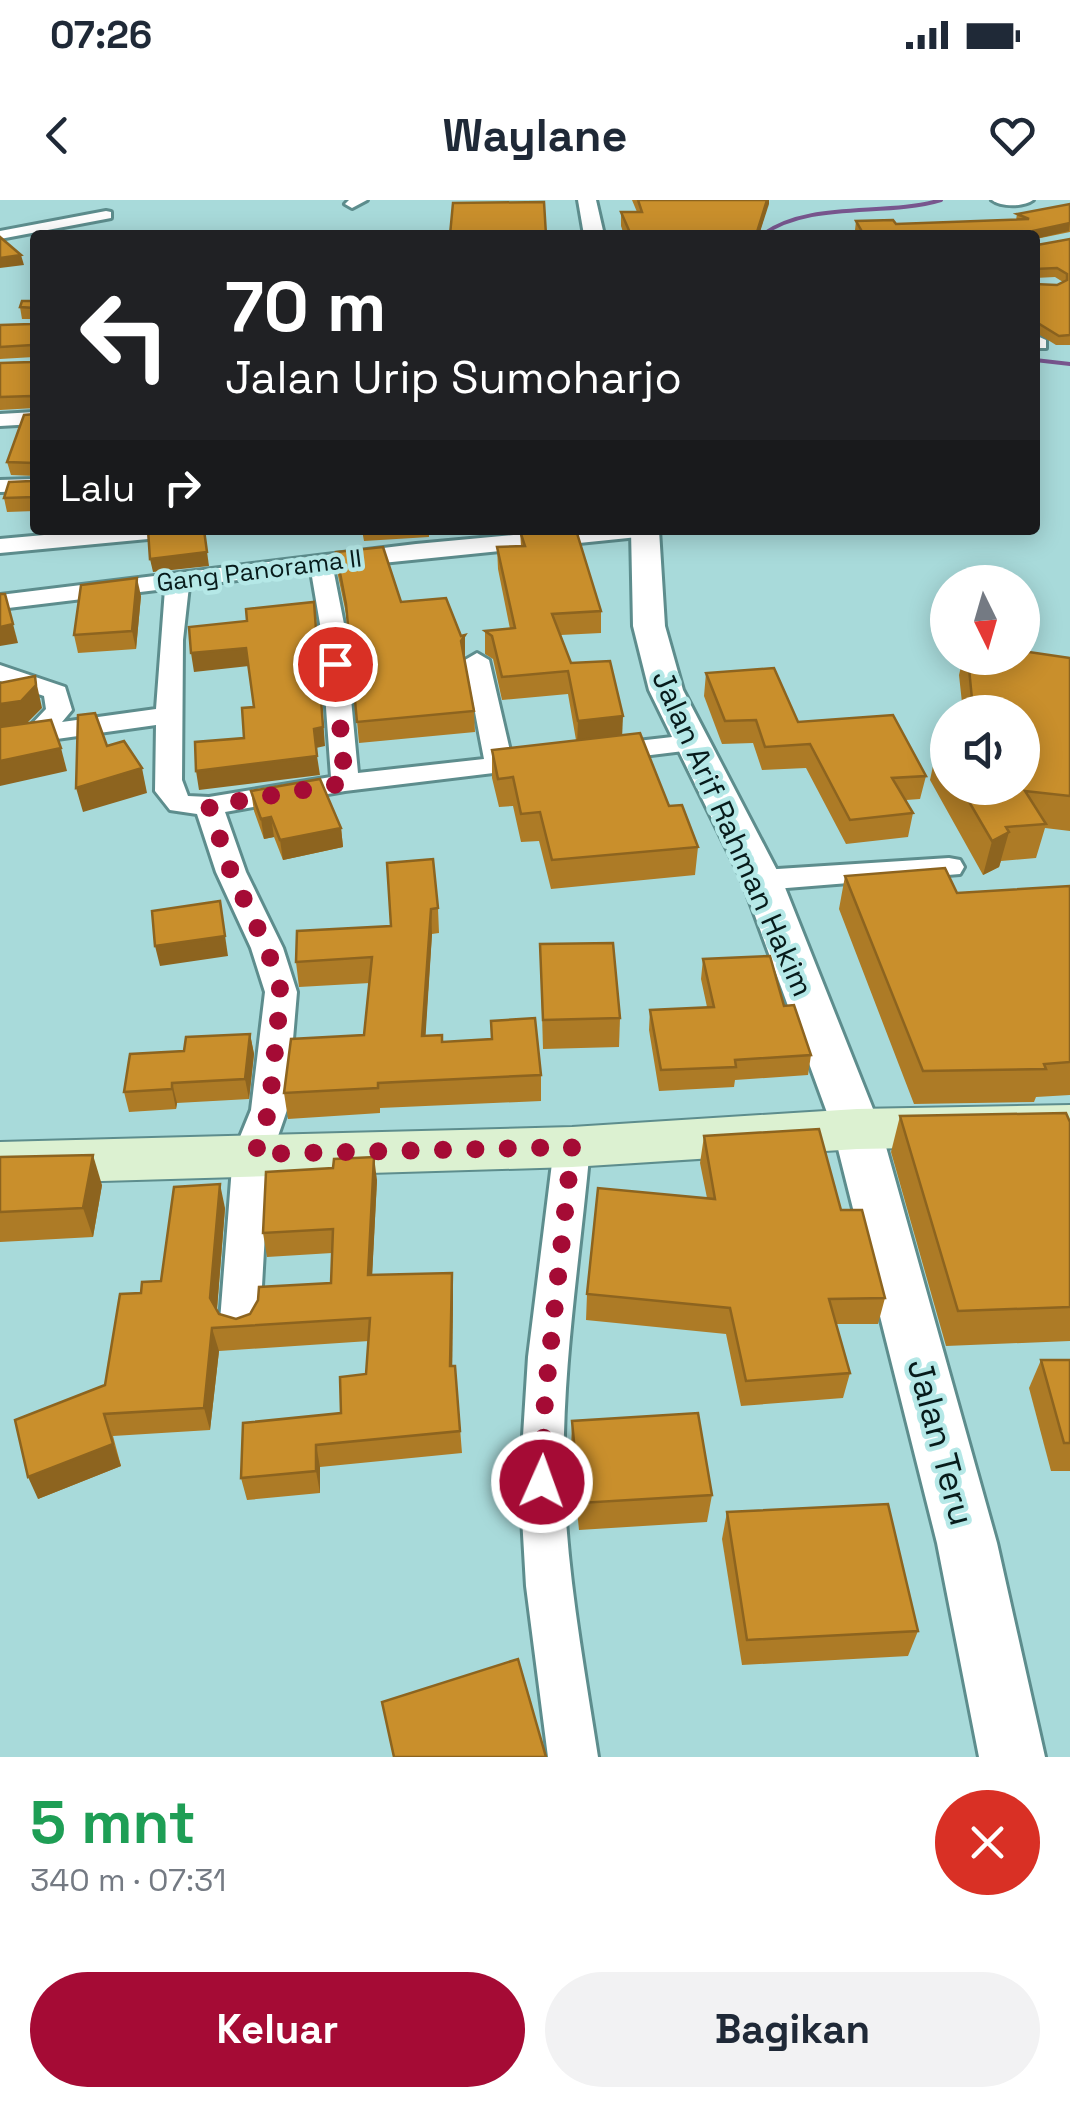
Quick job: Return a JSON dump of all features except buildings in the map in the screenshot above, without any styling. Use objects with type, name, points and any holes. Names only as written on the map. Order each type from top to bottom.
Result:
[{"type":"main road","points":[[0,1164],[572,1147],[857,1130],[1070,1125]]},
{"type":"street","points":[[587,200],[593,230]]},
{"type":"street","points":[[999,200],[1026,200]]},
{"type":"street","points":[[0,235],[106,215]]},
{"type":"street","points":[[0,423],[30,422]]},
{"type":"street","points":[[0,486],[30,484]]},
{"type":"street","points":[[0,546],[116,535]]},
{"type":"street","name":"Gang Panorama II","points":[[0,602],[321,562],[592,535]]},
{"type":"street","name":"Jalan Arif Rahman Hakim","points":[[642,535],[652,650],[690,743],[762,880],[857,1130]]},
{"type":"street","points":[[321,562],[332,624],[345,783]]},
{"type":"street","points":[[178,580],[168,715],[169,790],[180,804],[209,806],[345,783],[690,743]]},
{"type":"street","points":[[477,660],[495,732],[498,766]]},
{"type":"street","points":[[0,673],[56,692],[59,710],[40,732]]},
{"type":"street","points":[[4,738],[168,715]]},
{"type":"street","points":[[209,806],[231,872],[267,948],[281,992],[269,1110],[253,1154],[240,1322]]},
{"type":"street","points":[[762,880],[949,867]]},
{"type":"street","name":"Jalan Teru","points":[[857,1130],[967,1543],[1012,1757]]},
{"type":"street","points":[[572,1147],[545,1398],[542,1482],[547,1572],[573,1757]]},
{"type":"waterway","points":[[771,230],[802,217],[941,200]]},
{"type":"waterway","points":[[1040,361],[1070,364]]},
{"type":"route","points":[[335,664],[345,783],[209,806],[231,872],[267,948],[281,992],[269,1110],[255,1154],[572,1147],[545,1398],[542,1482]]}]
